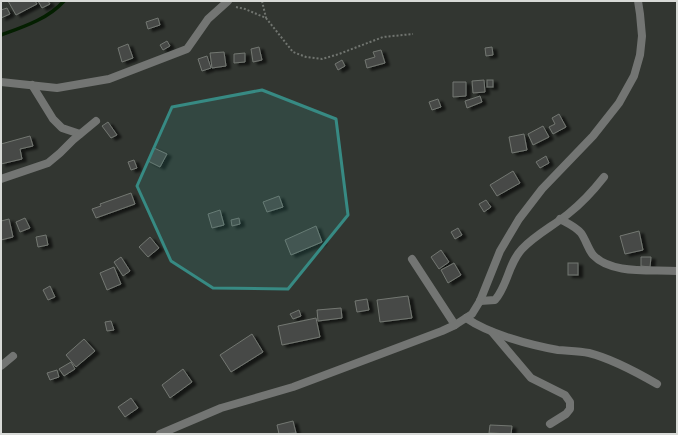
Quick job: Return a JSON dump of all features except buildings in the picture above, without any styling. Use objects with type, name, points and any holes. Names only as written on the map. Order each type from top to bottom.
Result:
[{"type":"street","points":[[160,434],[220,408],[293,387],[431,335],[455,325],[472,314],[480,301],[500,251],[519,219],[542,189],[593,136],[619,102],[634,76],[640,55],[642,36],[638,1]]},
{"type":"street","points":[[1,82],[57,88],[110,79],[187,49],[208,19],[226,2]]},
{"type":"street","points":[[32,86],[53,119],[62,128],[80,134]]},
{"type":"street","points":[[1,179],[48,164],[96,121]]},
{"type":"street","points":[[480,301],[495,300],[501,293],[514,260],[521,250],[536,236],[588,197],[604,177]]},
{"type":"street","points":[[560,219],[576,228],[593,254],[602,262],[618,267],[639,270],[677,271]]},
{"type":"street","points":[[412,259],[455,325]]},
{"type":"street","points":[[466,318],[492,332],[539,346],[588,353],[598,356],[643,376],[657,384]]},
{"type":"street","points":[[492,332],[531,378],[565,395],[570,402],[570,409],[566,414],[550,424]]},
{"type":"street","points":[[1,366],[13,356]]},
{"type":"path","points":[[262,1],[266,18],[293,52],[306,57],[322,59],[383,37],[413,34]]},
{"type":"path","points":[[226,2],[266,18]]},
{"type":"highlighted area","points":[[262,90],[336,119],[348,215],[288,289],[213,288],[171,261],[137,186],[172,107]]},
{"type":"waterway","points":[[1,35],[43,18],[64,1]]}]
